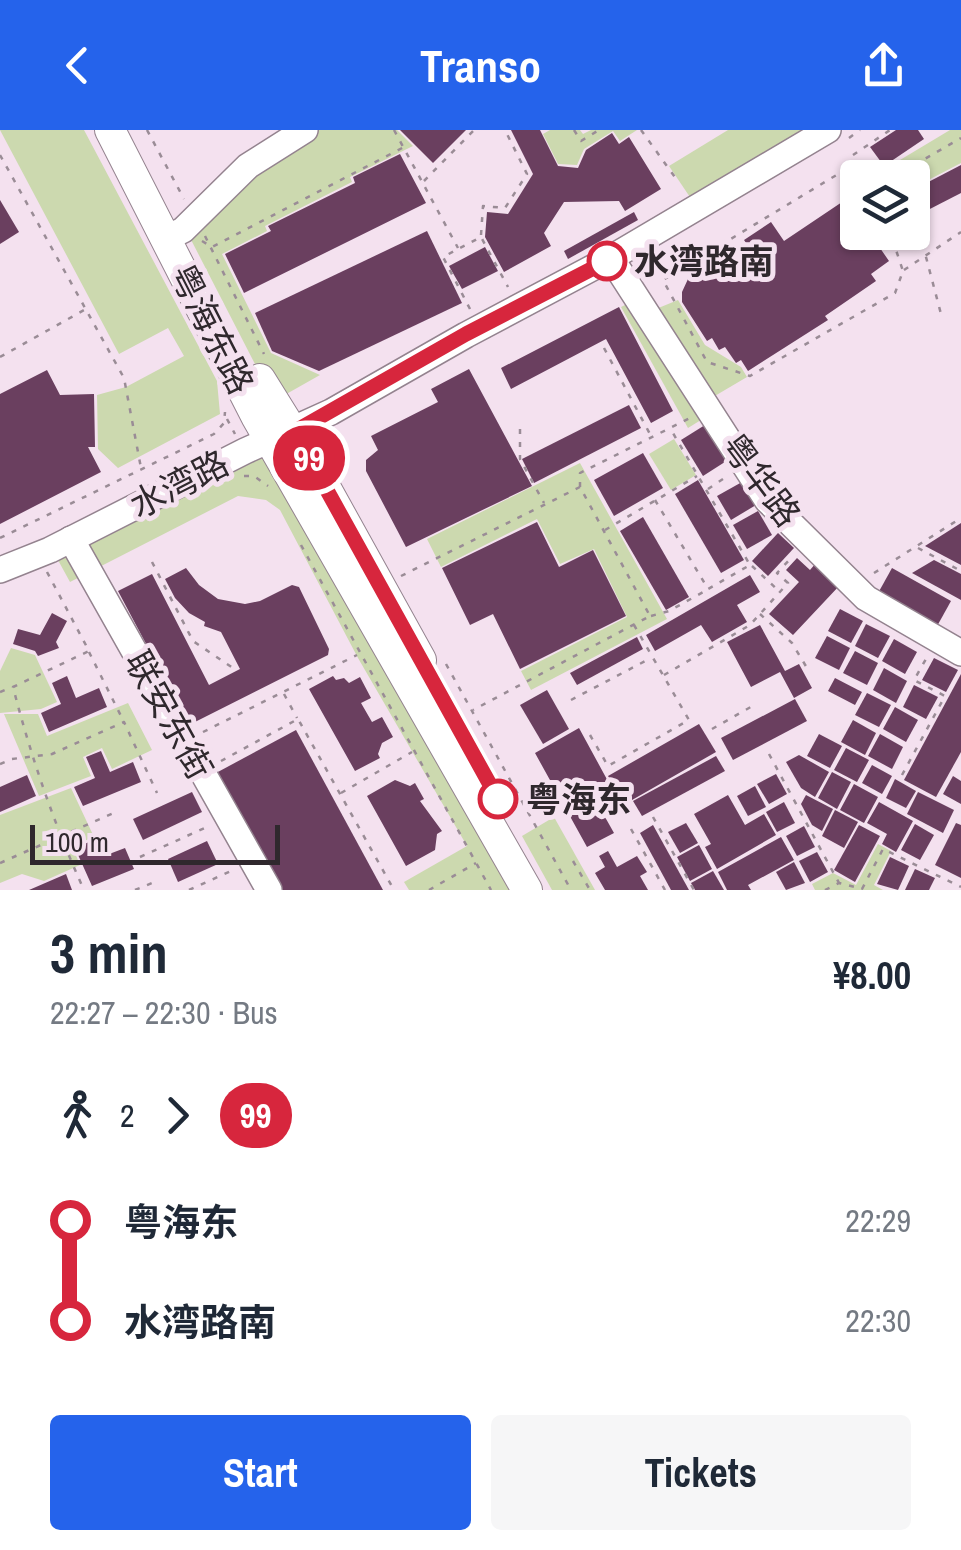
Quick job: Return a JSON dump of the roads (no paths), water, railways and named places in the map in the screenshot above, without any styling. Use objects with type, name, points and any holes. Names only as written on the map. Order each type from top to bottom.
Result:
[{"type":"main road","name":"粤海东路","points":[[110,130],[181,230]]},
{"type":"main road","name":"粤海东路","points":[[131,130],[274,407],[281,437],[528,890]]},
{"type":"main road","name":"粤海东路","points":[[281,437],[308,456],[548,890]]},
{"type":"street","points":[[181,230],[248,166],[306,130]]},
{"type":"street","name":"水湾路","points":[[0,570],[281,437],[836,135]]},
{"type":"street","name":"粤华路","points":[[611,258],[767,500],[866,598],[961,653]]},
{"type":"street","name":"联安东街","points":[[71,539],[269,890]]},
{"type":"place","name":"水湾路南","points":[[607,261]]},
{"type":"place","name":"粤海东","points":[[498,799]]}]
